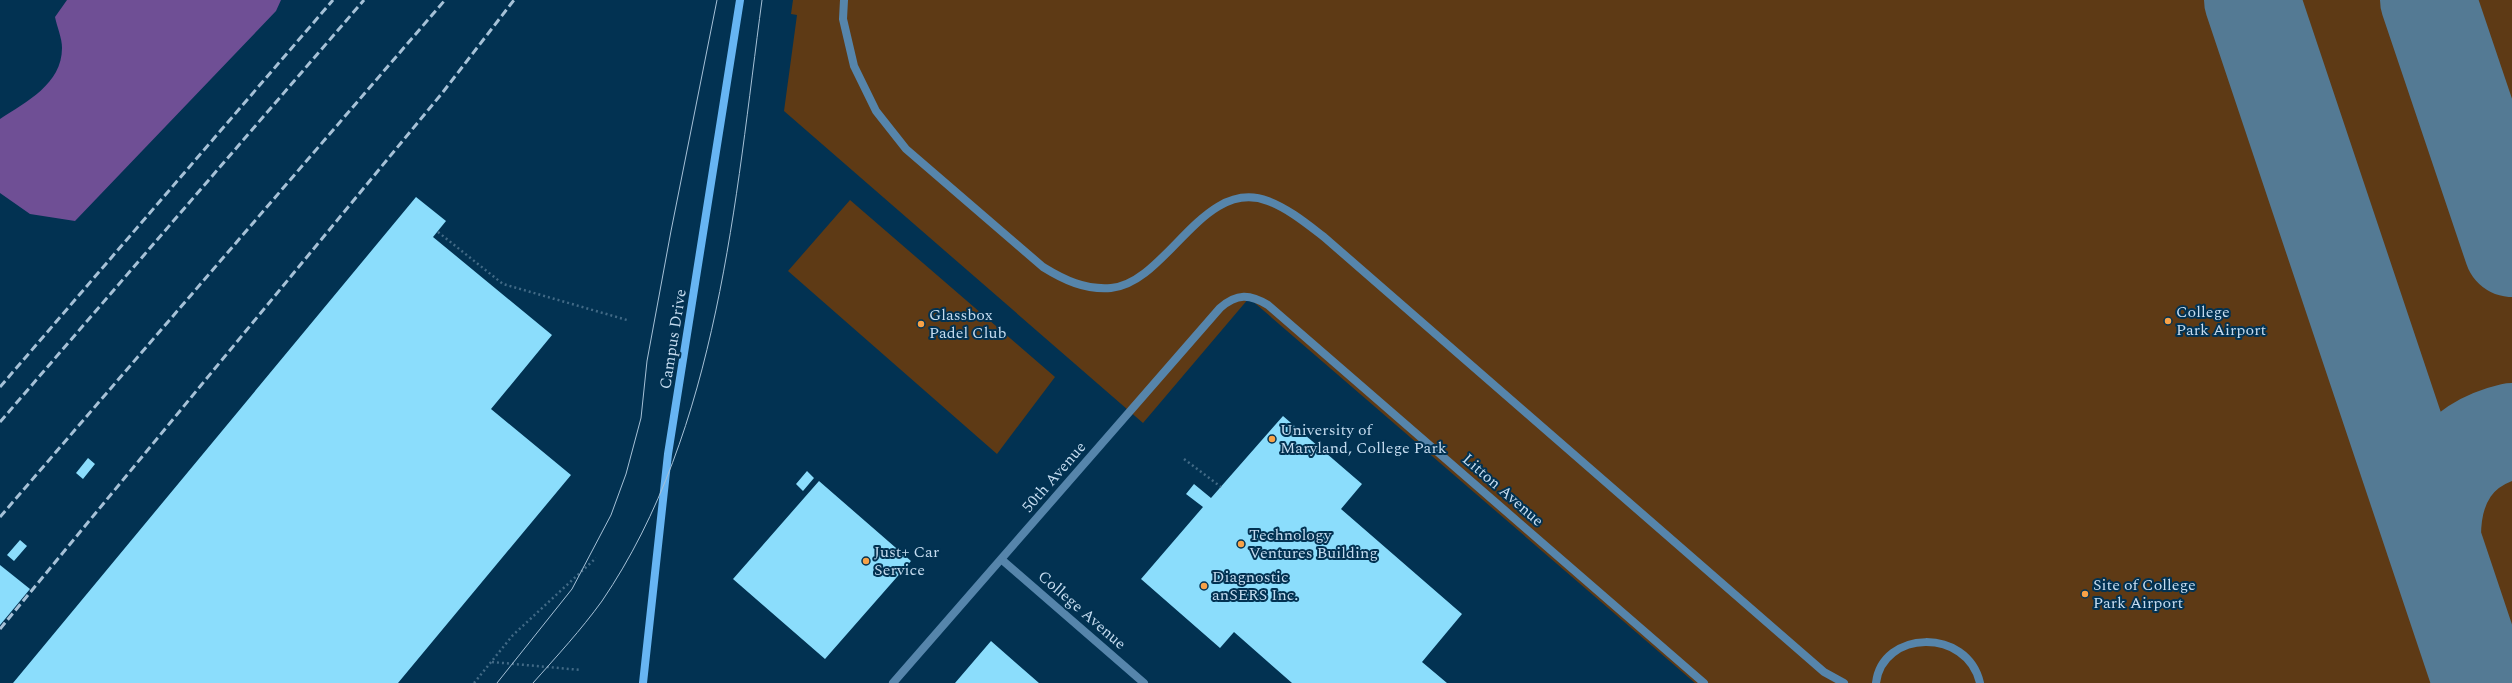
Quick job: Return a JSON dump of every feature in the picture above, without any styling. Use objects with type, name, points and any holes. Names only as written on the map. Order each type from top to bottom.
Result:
[{"type":"main road","name":"Campus Drive","points":[[643,683],[668,454],[740,0]]},
{"type":"street","points":[[844,0],[843,19],[854,66],[876,111],[906,149],[1043,267],[1066,281],[1090,288],[1113,288],[1135,279],[1156,263],[1201,219],[1222,204],[1247,198],[1267,201],[1295,215],[1324,237],[1824,672],[1844,683]]},
{"type":"street","name":"50th Avenue","points":[[893,683],[1220,308],[1230,299],[1242,297]]},
{"type":"street","name":"Litton Avenue","points":[[1242,297],[1256,298],[1268,305],[1704,683]]},
{"type":"street","name":"College Avenue","points":[[1001,559],[1144,683]]},
{"type":"street","points":[[1876,683],[1877,676],[1890,656],[1913,643],[1929,641],[1947,645],[1962,654],[1974,668],[1980,683]]},
{"type":"path","points":[[438,232],[503,284],[627,320]]},
{"type":"path","points":[[1184,459],[1221,487]]},
{"type":"path","points":[[474,683],[513,635],[596,558]]},
{"type":"path","points":[[492,662],[581,670]]},
{"type":"shaded area","points":[[67,0],[281,0],[276,11],[75,221],[30,214],[0,193],[0,119],[41,91],[56,72],[60,61],[62,44],[55,17]]},
{"type":"shaded area","name":"College Park Airport","points":[[793,0],[2512,0],[2512,683],[1695,683],[1249,298],[1143,423],[784,111],[797,15],[791,14]]},
{"type":"shaded area","name":"Glassbox Padel Club","points":[[850,200],[1055,377],[997,454],[788,271]]},
{"type":"building","points":[[416,197],[446,221],[433,237],[552,335],[491,409],[571,475],[398,683],[13,683]]},
{"type":"building","points":[[1283,416],[1362,484],[1341,509],[1462,614],[1422,662],[1447,683],[1292,683],[1234,632],[1220,648],[1141,579],[1203,507],[1186,494],[1194,484],[1211,498]]},
{"type":"building","points":[[88,458],[95,464],[83,479],[76,473]]},
{"type":"building","points":[[807,471],[814,478],[803,491],[796,484]]},
{"type":"building","points":[[819,481],[911,561],[825,659],[733,579]]},
{"type":"building","points":[[20,540],[27,546],[14,561],[7,555]]},
{"type":"building","points":[[0,565],[30,589],[0,625]]},
{"type":"building","points":[[991,641],[1039,683],[955,683]]},
{"type":"taxiway","points":[[2252,0],[2481,683]]},
{"type":"taxiway","points":[[2428,0],[2512,249]]},
{"type":"taxiway","points":[[2433,540],[2437,501],[2443,484],[2451,469],[2462,456],[2476,446],[2492,437],[2512,431]]},
{"type":"tram line","points":[[497,683],[572,589],[611,515],[626,474],[641,418],[647,361],[717,0]]},
{"type":"tram line","points":[[533,683],[577,633],[602,601],[641,534],[673,463],[697,388],[716,311],[742,154],[762,0]]},
{"type":"railway","points":[[0,387],[333,0]]},
{"type":"railway","points":[[0,422],[364,0]]},
{"type":"railway","points":[[0,517],[445,0]]},
{"type":"railway","points":[[0,629],[443,92],[514,0]]},
{"type":"place","name":"College Park Airport","points":[[2168,321]]},
{"type":"place","name":"Glassbox Padel Club","points":[[921,324]]},
{"type":"place","name":"University of Maryland, College Park","points":[[1272,439]]},
{"type":"place","name":"Technology Ventures Building","points":[[1241,544]]},
{"type":"place","name":"Just+ Car Service","points":[[866,561]]},
{"type":"place","name":"Diagnostic anSERS Inc.","points":[[1204,586]]},
{"type":"place","name":"Site of College Park Airport","points":[[2085,594]]}]
